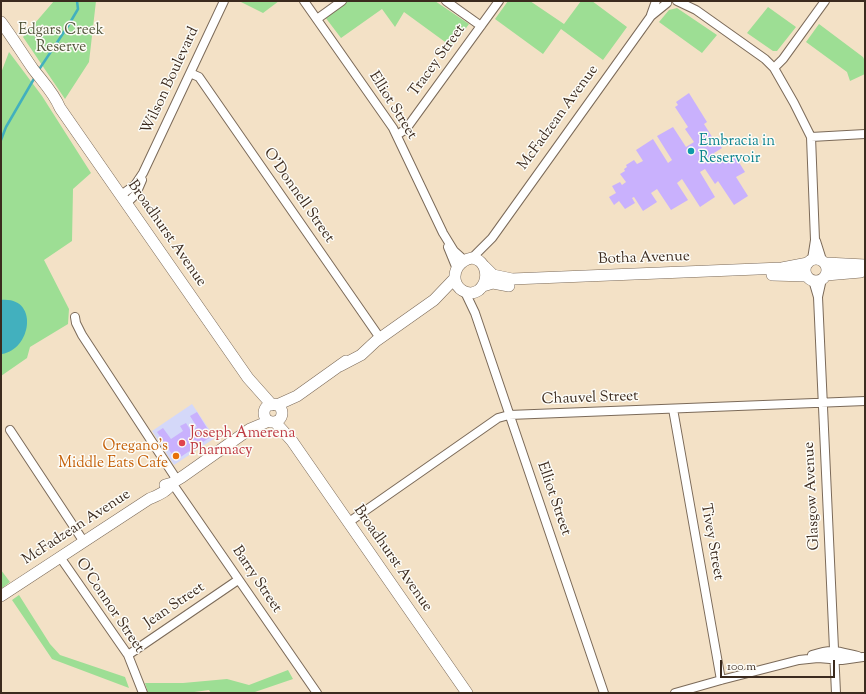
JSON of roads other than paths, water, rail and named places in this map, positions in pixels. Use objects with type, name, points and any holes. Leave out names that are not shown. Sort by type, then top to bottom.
[{"type":"street","name":"Wilson Boulevard","points":[[124,199],[136,194],[141,185],[143,174],[224,1]]},
{"type":"street","name":"Elliot Street","points":[[304,1],[397,135],[454,251],[468,259]]},
{"type":"street","points":[[317,19],[342,1]]},
{"type":"street","points":[[446,1],[481,26]]},
{"type":"street","name":"Tracey Street","points":[[397,135],[406,129],[499,1]]},
{"type":"street","name":"McFadzean Avenue","points":[[651,16],[656,1]]},
{"type":"street","points":[[677,1],[696,10]]},
{"type":"street","points":[[687,1],[696,10],[765,59],[774,68],[794,103],[810,137],[817,261]]},
{"type":"street","points":[[774,68],[783,60],[825,1]]},
{"type":"street","name":"McFadzean Avenue","points":[[484,265],[485,254],[492,238],[651,16],[668,2]]},
{"type":"street","name":"Broadhurst Avenue","points":[[1,22],[38,76],[58,101],[60,108],[467,693]]},
{"type":"street","name":"O'Donnell Street","points":[[190,73],[199,77],[378,339]]},
{"type":"street","points":[[810,137],[865,134]]},
{"type":"street","name":"Elliot Street","points":[[444,233],[456,274]]},
{"type":"street","name":"McFadzean Avenue","points":[[468,259],[492,238]]},
{"type":"street","points":[[468,259],[480,261],[484,265],[485,278],[471,290],[457,284],[456,274],[460,264],[468,259]]},
{"type":"street","points":[[817,261],[828,269],[817,278],[805,269],[817,261]]},
{"type":"street","name":"Botha Avenue","points":[[719,274],[782,268],[817,261],[865,264]]},
{"type":"street","name":"Botha Avenue","points":[[484,265],[493,275],[502,278],[563,280],[719,274],[782,275],[817,278],[865,272]]},
{"type":"street","name":"McFadzean Avenue","points":[[1,596],[149,498],[166,491],[174,481],[340,366],[361,354],[378,339],[434,300],[456,274]]},
{"type":"street","name":"Glasgow Avenue","points":[[817,278],[836,693]]},
{"type":"street","name":"Botha Avenue","points":[[471,290],[493,283],[509,286],[563,280]]},
{"type":"street","name":"Elliot Street","points":[[471,290],[474,300],[475,313],[604,693]]},
{"type":"street","name":"McFadzean Avenue","points":[[434,300],[471,290]]},
{"type":"street","name":"Barry Street","points":[[75,317],[76,323],[82,335],[174,481],[238,580],[317,693]]},
{"type":"street","name":"Chauvel Street","points":[[349,522],[498,418],[509,415],[865,401]]},
{"type":"street","name":"Tivey Street","points":[[673,409],[721,680]]},
{"type":"street","points":[[10,430],[84,542]]},
{"type":"street","name":"O'Connor Street","points":[[60,557],[128,655],[142,693]]},
{"type":"street","name":"Jean Street","points":[[128,655],[238,580]]},
{"type":"street","points":[[675,693],[799,660],[825,651],[835,650],[864,658]]},
{"type":"street","points":[[799,660],[818,658],[864,658]]},
{"type":"water","points":[[1,300],[13,301],[21,306],[26,314],[27,324],[25,334],[20,343],[12,350],[2,354]]},
{"type":"waterway","points":[[38,71],[78,9],[77,1]]},
{"type":"waterway","points":[[1,140],[6,127],[35,77]]},
{"type":"place","name":"Embracia in Reservoir","points":[[691,151]]},
{"type":"place","name":"Joseph Amerena Pharmacy","points":[[182,443]]},
{"type":"place","name":"Oregano's Middle Eats Cafe","points":[[176,456]]},
{"type":"park label","name":"Edgars Creek Reserve","points":[[61,40]]}]
